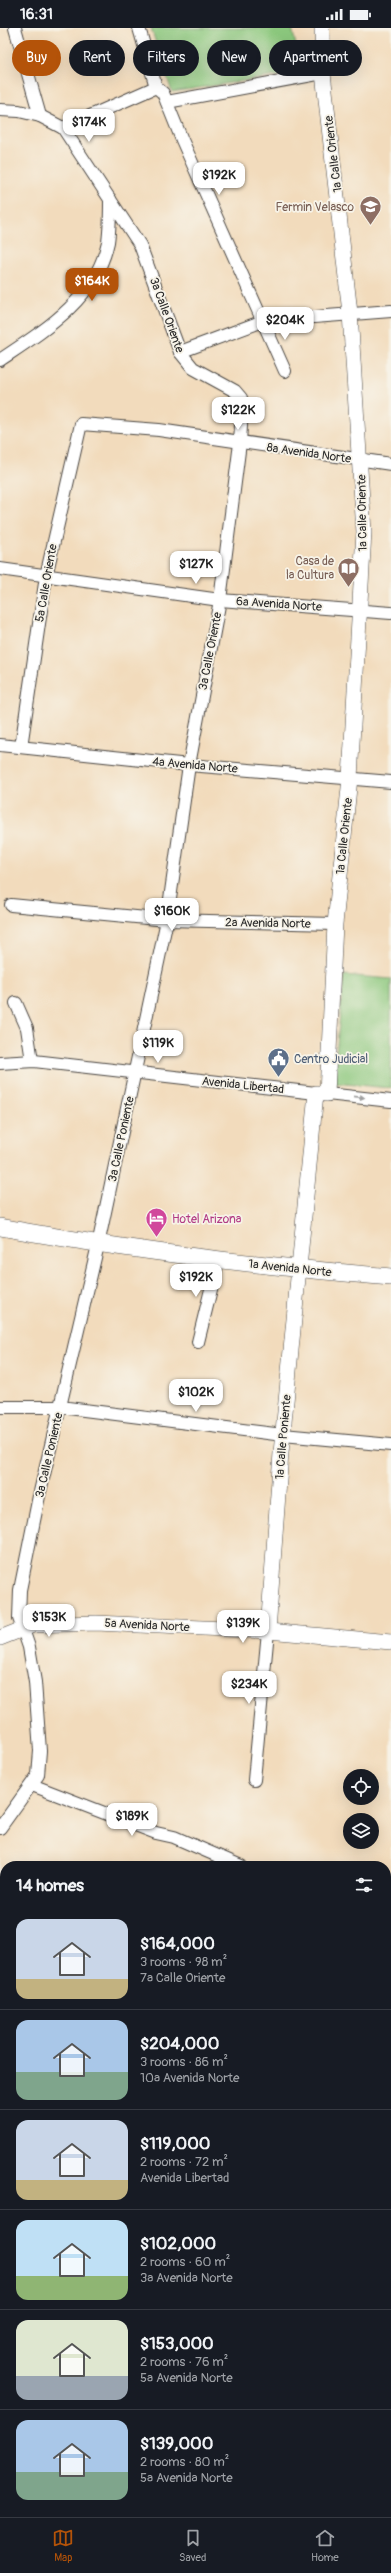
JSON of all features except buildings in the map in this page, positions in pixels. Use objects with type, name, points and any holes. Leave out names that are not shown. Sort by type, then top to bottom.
[{"type":"main road","name":"1a Avenida Norte","points":[[0,1227],[98,1245],[300,1270],[391,1277]]},
{"type":"street","points":[[15,28],[40,116]]},
{"type":"street","points":[[139,28],[156,87],[163,93],[239,272],[285,371]]},
{"type":"street","name":"1a Calle Oriente","points":[[322,28],[323,40]]},
{"type":"street","points":[[167,102],[308,76]]},
{"type":"street","name":"1a Calle Oriente","points":[[322,1094],[335,924],[350,778],[364,532],[361,461],[350,313],[324,76]]},
{"type":"street","points":[[63,128],[156,87]]},
{"type":"street","points":[[0,110],[19,111],[40,116],[63,128],[110,199],[108,241],[104,256],[90,284],[74,305],[62,316],[0,360]]},
{"type":"street","name":"3a Calle Oriente","points":[[110,199],[140,245],[180,352],[193,368],[235,391],[241,398],[242,408],[240,444],[220,600],[189,765],[167,920],[135,1074]]},
{"type":"street","points":[[180,352],[263,321],[391,311]]},
{"type":"street","name":"8a Avenida Norte","points":[[84,422],[158,430],[240,444],[391,464]]},
{"type":"street","name":"5a Calle Oriente","points":[[21,747],[46,576],[79,427],[84,422]]},
{"type":"street","name":"6a Avenida Norte","points":[[0,569],[220,600],[391,613]]},
{"type":"street","name":"4a Avenida Norte","points":[[0,745],[189,765],[391,782]]},
{"type":"street","name":"2a Avenida Norte","points":[[11,905],[167,920],[335,924]]},
{"type":"street","points":[[16,1003],[26,1028],[32,1061]]},
{"type":"street","name":"Avenida Libertad","points":[[0,1063],[32,1061],[135,1074],[391,1101]]},
{"type":"street","name":"3a Calle Poniente","points":[[0,1828],[38,1775],[40,1763],[35,1682],[29,1647],[19,1618],[20,1590],[135,1074]]},
{"type":"street","name":"1a Calle Poniente","points":[[254,1780],[268,1631],[283,1435],[300,1270],[322,1094]]},
{"type":"street","points":[[198,1342],[218,1260]]},
{"type":"street","points":[[0,1407],[60,1407],[283,1435],[391,1445]]},
{"type":"street","name":"5a Avenida Norte","points":[[0,1638],[33,1625],[96,1623],[268,1631],[391,1642]]},
{"type":"street","points":[[32,1785],[156,1833],[174,1837],[230,1861]]},
{"type":"green space","points":[[151,28],[292,28],[295,40],[269,40],[269,76],[276,76],[172,92],[167,76],[199,76],[199,40],[155,40]]},
{"type":"green space","points":[[344,975],[391,979],[391,1088],[333,1083]]},
{"type":"place","name":"Fermin Velasco","points":[[370,226]]},
{"type":"place","name":"Casa de la Cultura","points":[[349,588]]},
{"type":"place","name":"Centro Judicial","points":[[278,1078]]},
{"type":"place","name":"Hotel Arizona","points":[[157,1238]]}]
